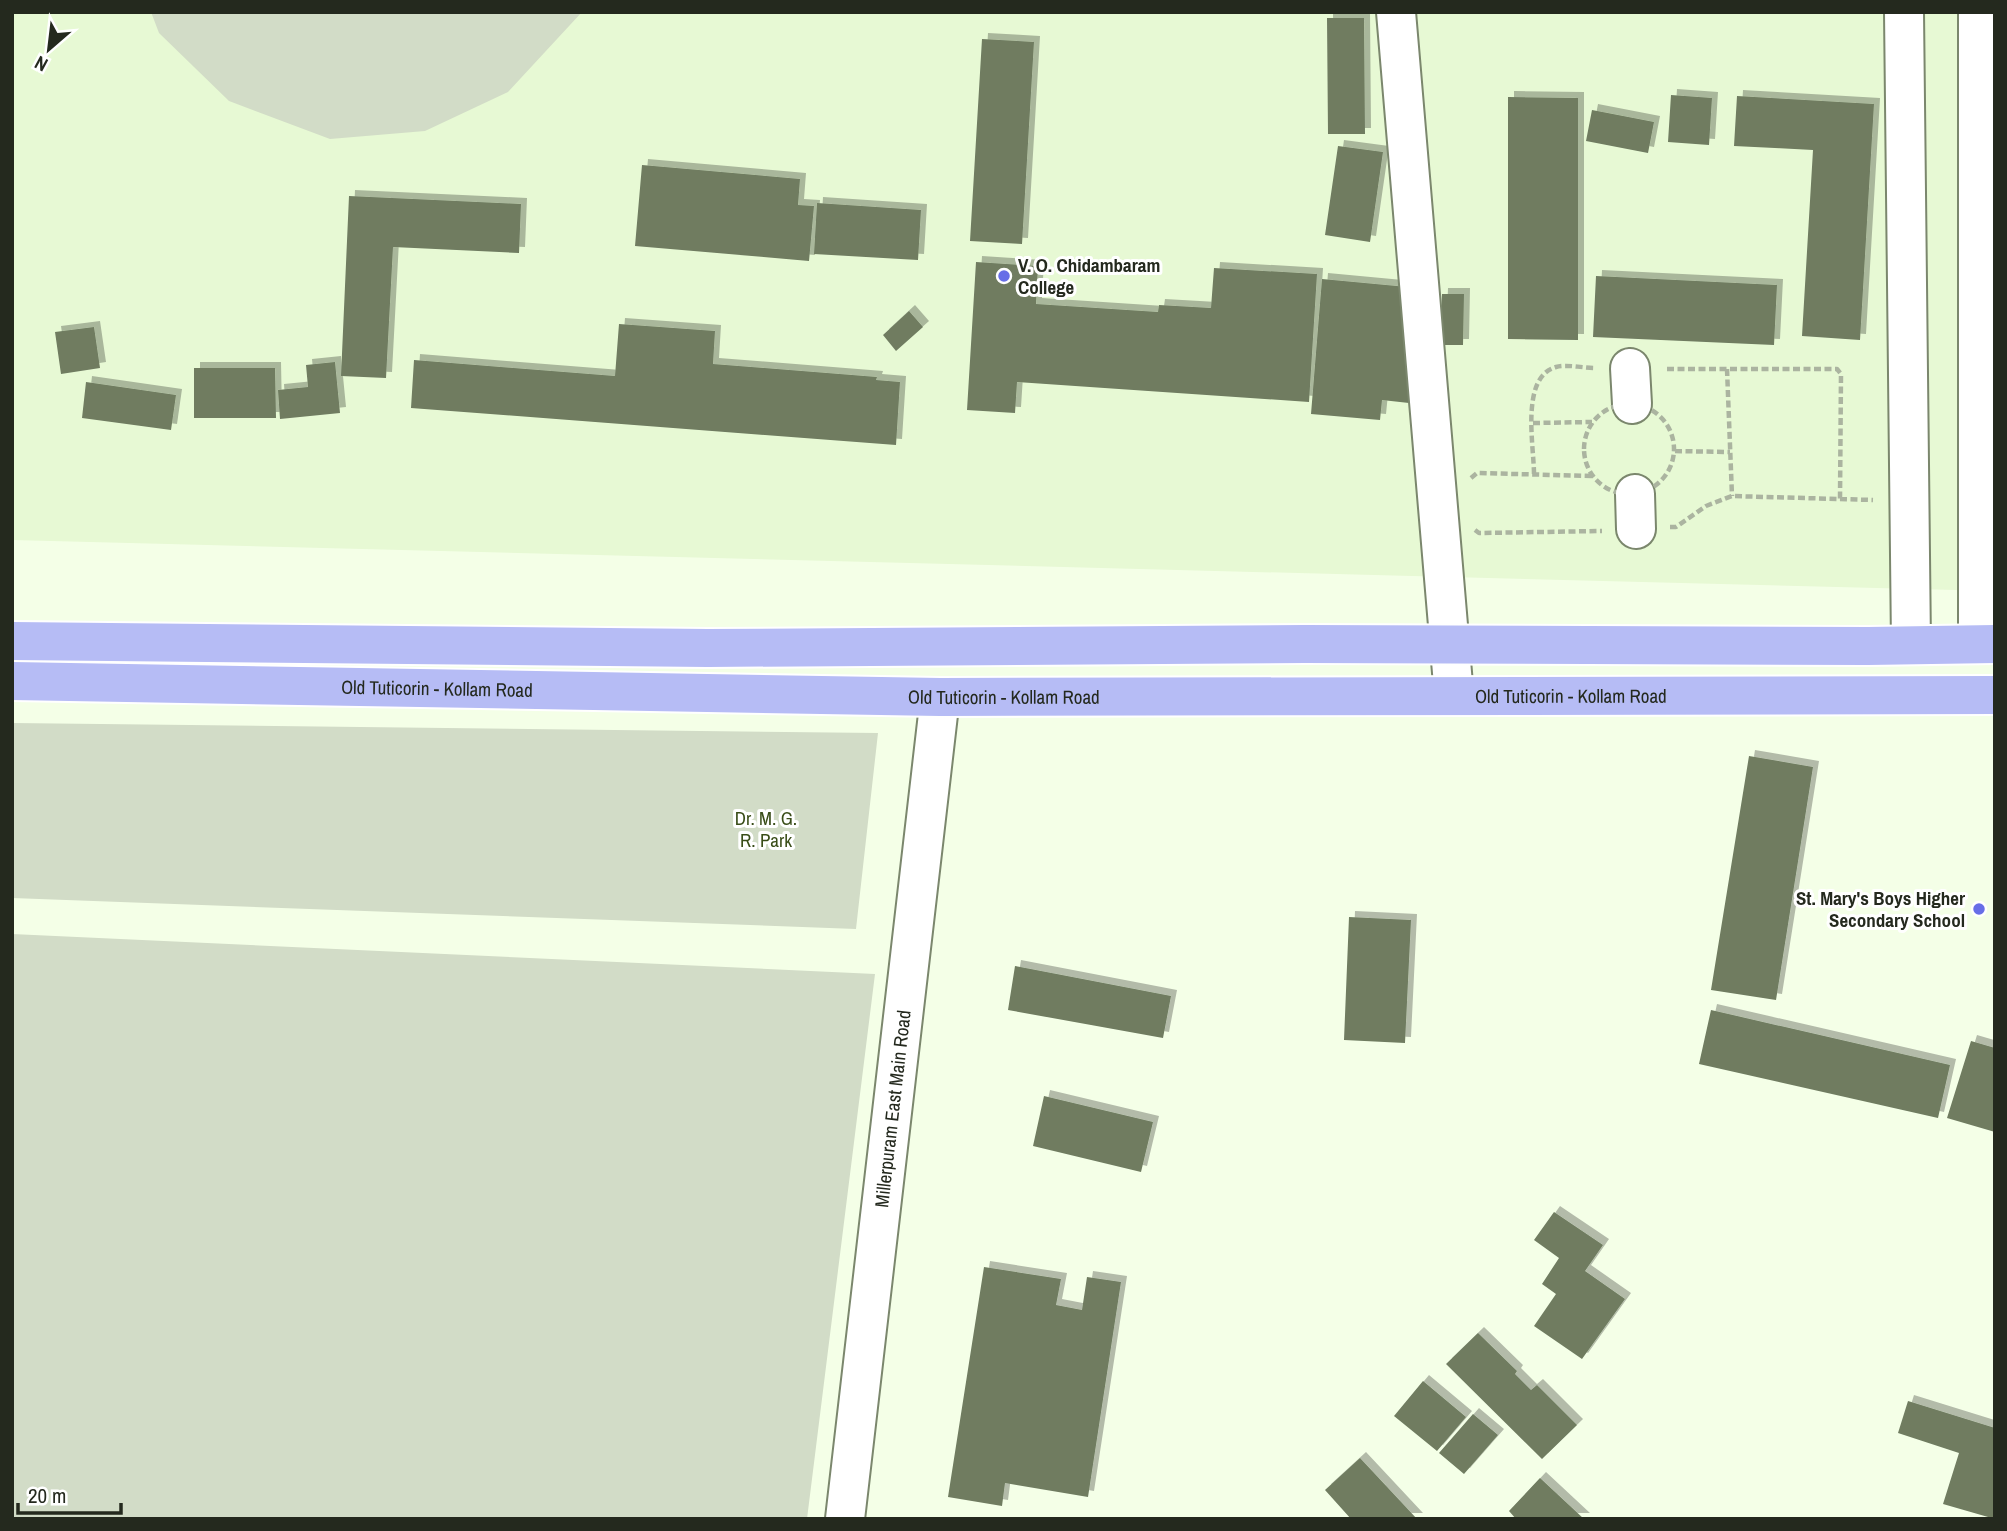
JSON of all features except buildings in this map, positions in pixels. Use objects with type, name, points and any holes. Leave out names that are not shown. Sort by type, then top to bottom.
[{"type":"main road","points":[[12,640],[708,648],[1986,644]]},
{"type":"main road","name":"Old Tuticorin - Kollam Road","points":[[12,681],[940,697],[1995,695]]},
{"type":"street","points":[[1396,12],[1454,696]]},
{"type":"street","points":[[1904,12],[1911,645]]},
{"type":"street","points":[[1979,12],[1986,644]]},
{"type":"street","name":"Millerpuram East Main Road","points":[[845,1519],[940,697]]},
{"type":"path","points":[[1534,474],[1531,398],[1535,384],[1555,367],[1631,386],[1727,369],[1836,369],[1841,374],[1840,499]]},
{"type":"path","points":[[1727,369],[1732,496]]},
{"type":"path","points":[[1631,386],[1640,404],[1666,421],[1673,435],[1675,451],[1663,480],[1650,489],[1635,512],[1619,493],[1605,487],[1593,476],[1586,462],[1583,446],[1587,430],[1593,422],[1609,408],[1623,403],[1631,386]]},
{"type":"path","points":[[1533,423],[1593,422]]},
{"type":"path","points":[[1675,451],[1730,452]]},
{"type":"shaded area","name":"V. O. Chidambaram College","points":[[12,12],[1995,12],[1995,591],[12,540]]},
{"type":"green space","points":[[151,12],[582,12],[508,92],[425,131],[330,139],[229,101],[159,33]]},
{"type":"green space","name":"Dr. M. G. R. Park","points":[[12,723],[878,733],[856,929],[12,898]]},
{"type":"green space","points":[[12,934],[875,974],[807,1519],[12,1519]]},
{"type":"place","name":"V. O. Chidambaram College","points":[[1004,276]]},
{"type":"place","name":"St. Mary's Boys Higher Secondary School","points":[[1979,909]]}]
